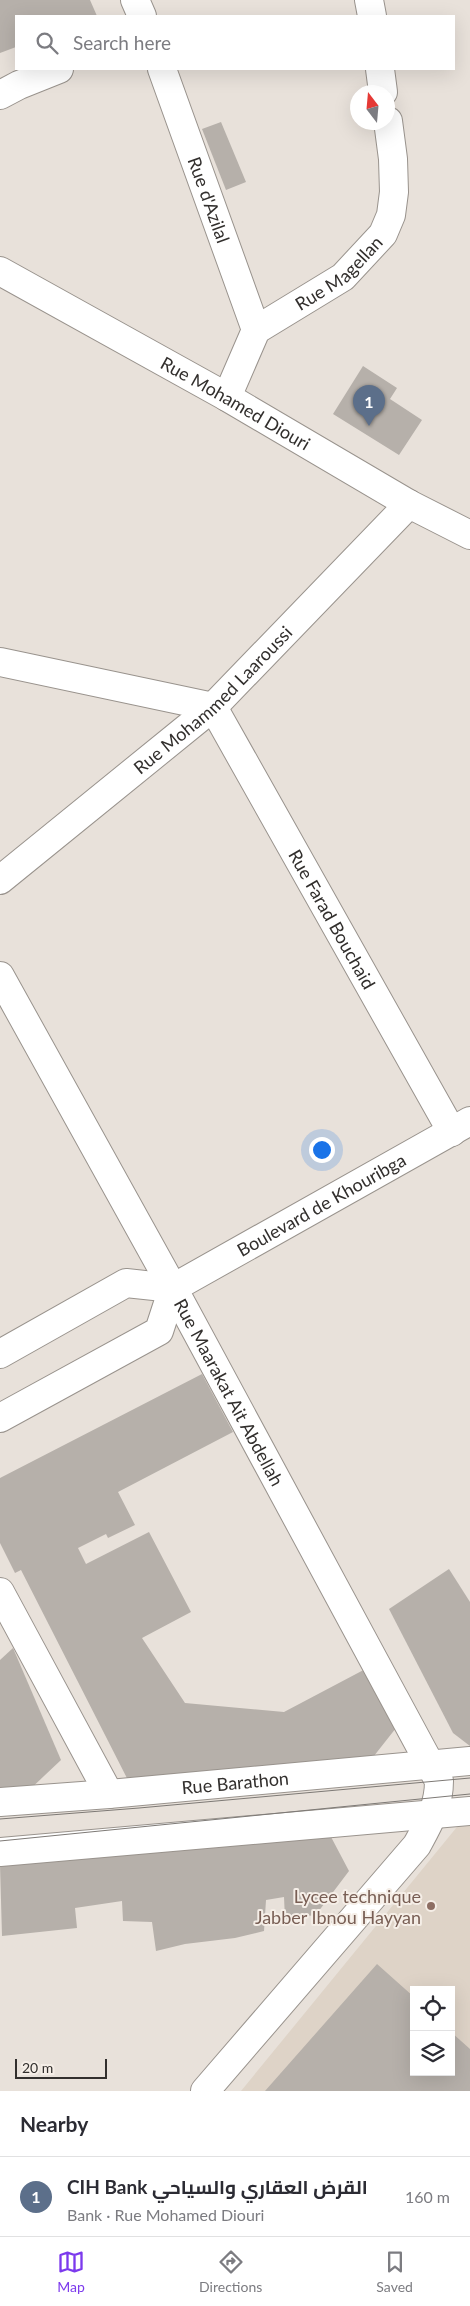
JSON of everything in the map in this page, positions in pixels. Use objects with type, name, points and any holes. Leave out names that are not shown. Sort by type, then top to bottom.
[{"type":"street","points":[[135,0],[142,15]]},
{"type":"street","points":[[369,0],[372,15]]},
{"type":"street","points":[[0,95],[56,70]]},
{"type":"street","name":"Rue d'Azilal","points":[[162,70],[256,330]]},
{"type":"street","points":[[380,70],[382,85]]},
{"type":"street","name":"Rue Magellan","points":[[256,330],[343,277],[383,234],[391,215],[394,192],[393,159],[389,130]]},
{"type":"street","name":"Rue Mohamed Diouri","points":[[0,271],[227,397],[409,504],[470,535]]},
{"type":"street","points":[[227,397],[256,330]]},
{"type":"street","name":"Rue Mohammed Laaroussi","points":[[0,880],[213,708],[409,504]]},
{"type":"street","points":[[0,662],[213,708]]},
{"type":"street","name":"Rue Farad Bouchaid","points":[[213,708],[461,1127]]},
{"type":"street","name":"Rue Maarakat Ait Abdellah","points":[[0,976],[173,1288],[439,1781],[439,1796],[434,1815],[417,1845],[205,2091]]},
{"type":"street","name":"Boulevard de Khouribga","points":[[173,1288],[461,1127]]},
{"type":"street","points":[[0,1354],[126,1283],[173,1288],[159,1332],[0,1418]]},
{"type":"street","points":[[0,1592],[109,1794]]},
{"type":"street","name":"Rue Barathon","points":[[0,1802],[109,1794],[470,1761]]},
{"type":"street","points":[[0,1852],[470,1811]]},
{"type":"shaded area","name":"Lycee technique Jabber Ibnou Hayyan","points":[[461,1822],[470,1822],[470,2091],[241,2091]]},
{"type":"building","points":[[0,0],[90,0],[97,15],[15,15],[15,47],[0,53]]},
{"type":"building","points":[[221,122],[246,182],[226,190],[202,129]]},
{"type":"building","points":[[363,366],[397,388],[390,399],[422,420],[399,455],[333,414]]},
{"type":"building","points":[[202,1374],[233,1432],[118,1492],[135,1525],[108,1538],[106,1534],[78,1548],[86,1564],[149,1532],[191,1612],[142,1638],[185,1703],[284,1712],[373,1665],[396,1728],[370,1761],[132,1788],[21,1570],[15,1573],[0,1543],[0,1478]]},
{"type":"building","points":[[449,1569],[470,1602],[470,1746],[453,1733],[389,1609]]},
{"type":"building","points":[[13,1648],[61,1760],[26,1793],[0,1795],[0,1660]]},
{"type":"building","points":[[330,1835],[349,1871],[315,1916],[302,1915],[285,1919],[284,1897],[266,1900],[264,1931],[235,1938],[185,1944],[156,1951],[152,1922],[123,1921],[122,1901],[75,1908],[77,1928],[2,1936],[0,1865]]},
{"type":"building","points":[[377,1964],[410,1993],[410,2076],[455,2076],[455,2036],[470,2049],[470,2091],[265,2091]]},
{"type":"tram line","points":[[0,1819],[470,1778]]},
{"type":"tram line","points":[[0,1841],[470,1794]]},
{"type":"place","name":"CIH Bank القرض العقاري والسياحي","points":[[369,426]]},
{"type":"place","name":"Lycee technique Jabber Ibnou Hayyan","points":[[431,1906]]}]
